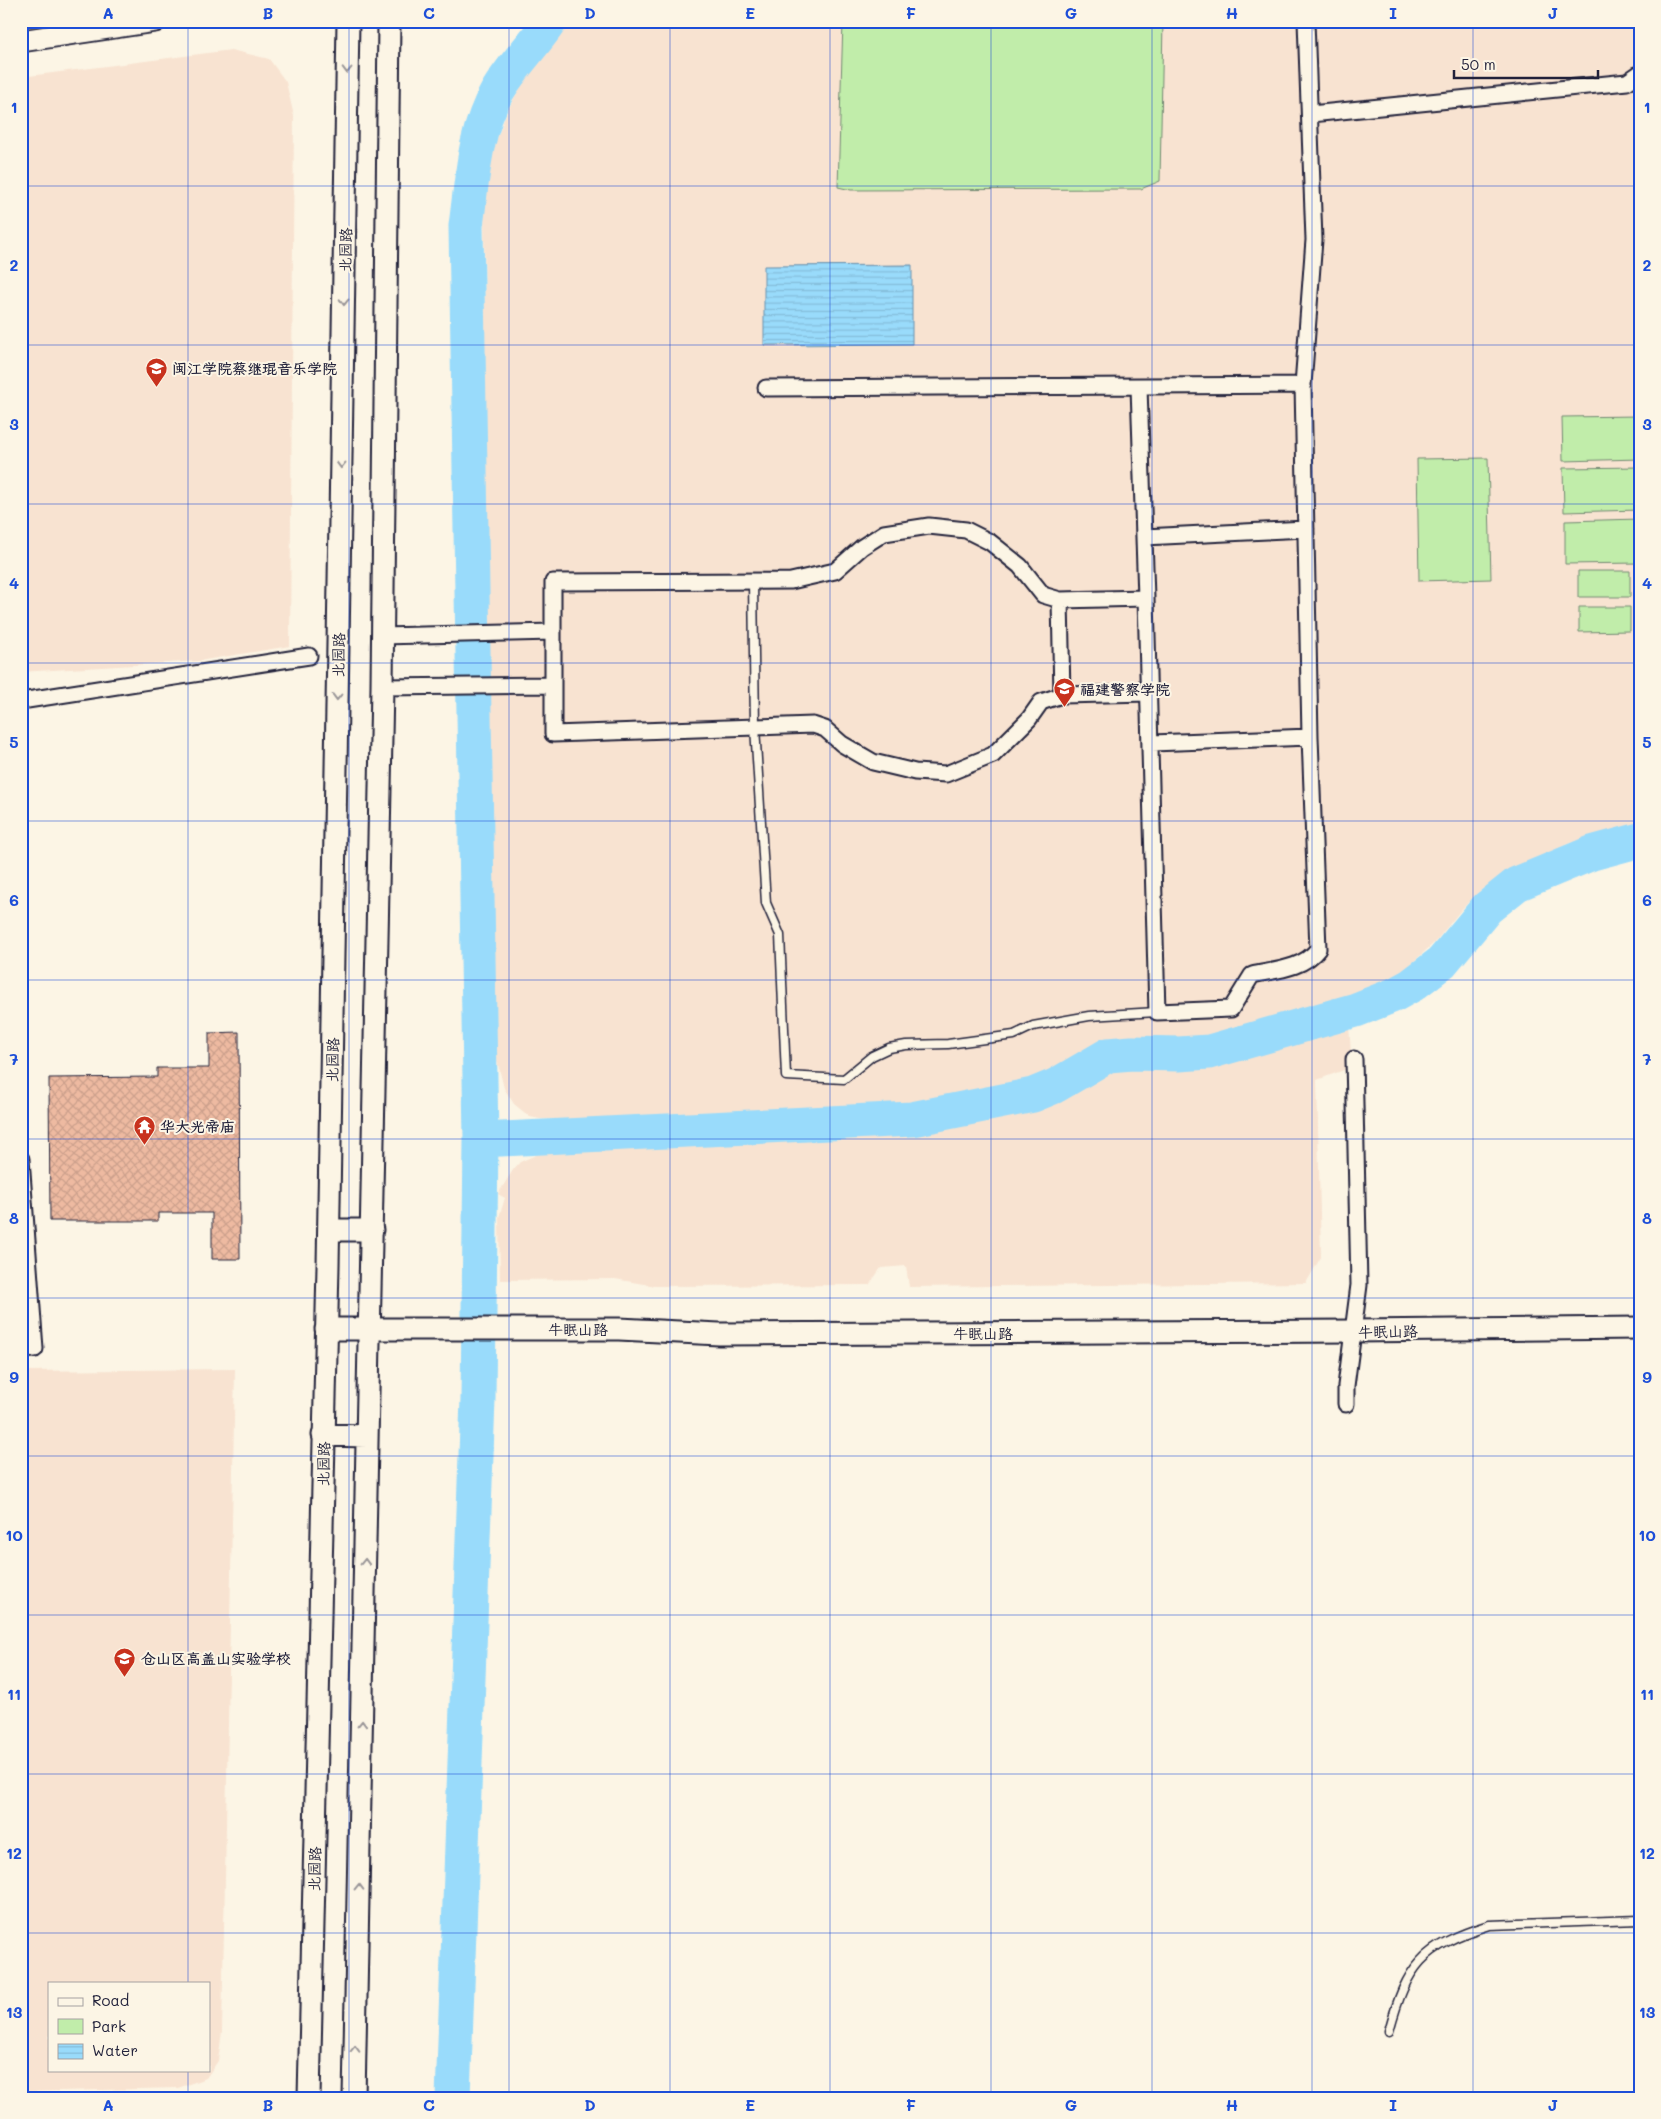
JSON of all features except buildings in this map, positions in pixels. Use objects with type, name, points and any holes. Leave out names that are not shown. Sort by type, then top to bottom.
[{"type":"main road","points":[[21,41],[155,21]]},
{"type":"main road","name":"北园路","points":[[309,2098],[329,1230],[348,21]]},
{"type":"main road","points":[[354,2098],[382,687],[389,21]]},
{"type":"main road","points":[[329,1230],[372,1230]]},
{"type":"main road","name":"牛眠山路","points":[[326,1329],[619,1329],[720,1334],[1640,1328]]},
{"type":"main road","points":[[323,1435],[367,1436]]},
{"type":"street","points":[[1140,387],[1152,743],[1157,1012],[1231,1009],[1252,975],[1302,964],[1311,958],[1318,949],[1310,736],[1303,385],[1314,240],[1311,114],[1306,21]]},
{"type":"street","points":[[1311,114],[1627,82],[1640,73]]},
{"type":"street","points":[[766,388],[1303,385]]},
{"type":"street","points":[[1146,598],[1060,600],[1043,595],[1020,566],[1006,553],[977,535],[966,530],[929,526],[884,534],[862,547],[835,571],[791,581],[553,582],[553,734],[814,725],[825,729],[847,747],[881,765],[915,772],[946,774],[994,755],[1029,719],[1041,702],[1062,695],[1149,693]]},
{"type":"street","points":[[1144,538],[1306,529]]},
{"type":"street","points":[[1060,600],[1062,695]]},
{"type":"street","points":[[382,636],[553,632]]},
{"type":"street","points":[[21,701],[309,656]]},
{"type":"street","points":[[382,687],[553,685]]},
{"type":"street","points":[[1152,743],[1310,736]]},
{"type":"street","points":[[1346,1404],[1346,1386],[1360,1286],[1354,1059]]},
{"type":"street","points":[[21,1160],[35,1349],[21,1350]]},
{"type":"lane","points":[[752,581],[755,727],[766,903],[780,935],[786,1076],[844,1079],[872,1056],[889,1048],[906,1045],[948,1044],[1014,1035],[1033,1026],[1089,1016],[1157,1012]]},
{"type":"lane","points":[[1389,2031],[1407,1977],[1417,1963],[1428,1953],[1472,1930],[1489,1925],[1640,1920]]},
{"type":"shaded area","name":"福建警察学院","points":[[570,21],[1640,21],[1640,823],[1570,843],[1509,871],[1480,891],[1461,910],[1435,942],[1397,977],[1372,991],[1308,1013],[1314,1037],[1349,1025],[1352,1067],[1317,1080],[1321,1257],[1306,1283],[909,1287],[906,1266],[881,1268],[869,1285],[655,1286],[615,1279],[500,1280],[499,1217],[505,1198],[498,1194],[520,1162],[536,1155],[547,1152],[902,1134],[985,1121],[1047,1103],[1098,1072],[1125,1065],[1158,1070],[1200,1067],[1307,1038],[1301,1016],[1194,1043],[1118,1042],[1101,1045],[1057,1074],[1036,1082],[921,1106],[616,1119],[540,1119],[530,1117],[514,1104],[504,1088],[496,1056],[486,592],[484,190],[491,154],[508,109],[526,77]]},
{"type":"shaded area","name":"闽江学院蔡继琨音乐学院","points":[[231,50],[269,59],[286,82],[294,116],[290,646],[199,661],[21,672],[21,77]]},
{"type":"shaded area","name":"仓山区高盖山实验学校","points":[[235,1369],[222,2031],[218,2061],[206,2078],[178,2088],[21,2092],[21,1371]]},
{"type":"green space","points":[[843,21],[1163,21],[1160,181],[1141,189],[851,190],[838,187]]},
{"type":"green space","points":[[1640,416],[1640,459],[1563,461],[1562,417]]},
{"type":"green space","points":[[1488,458],[1491,579],[1419,581],[1417,459]]},
{"type":"green space","points":[[1640,467],[1640,510],[1564,512],[1563,468]]},
{"type":"green space","points":[[1640,519],[1640,563],[1565,564],[1565,521]]},
{"type":"green space","points":[[1578,571],[1630,571],[1630,597],[1578,597]]},
{"type":"green space","points":[[1579,607],[1630,607],[1630,631],[1579,632]]},
{"type":"water","points":[[912,265],[912,344],[764,345],[764,266]]},
{"type":"waterway","points":[[453,2098],[478,1399],[481,1140],[466,226],[475,157],[489,107],[509,73],[550,21]]},
{"type":"waterway","points":[[481,1140],[912,1119],[1033,1095],[1055,1086],[1108,1055],[1209,1052],[1356,1010],[1394,995],[1412,985],[1442,962],[1487,908],[1517,884],[1592,853],[1640,840]]},
{"type":"place","name":"闽江学院蔡继琨音乐学院","points":[[156,387]]},
{"type":"place","name":"福建警察学院","points":[[1064,708]]},
{"type":"place","name":"华大光帝庙","points":[[144,1145]]},
{"type":"place","name":"仓山区高盖山实验学校","points":[[125,1677]]}]
